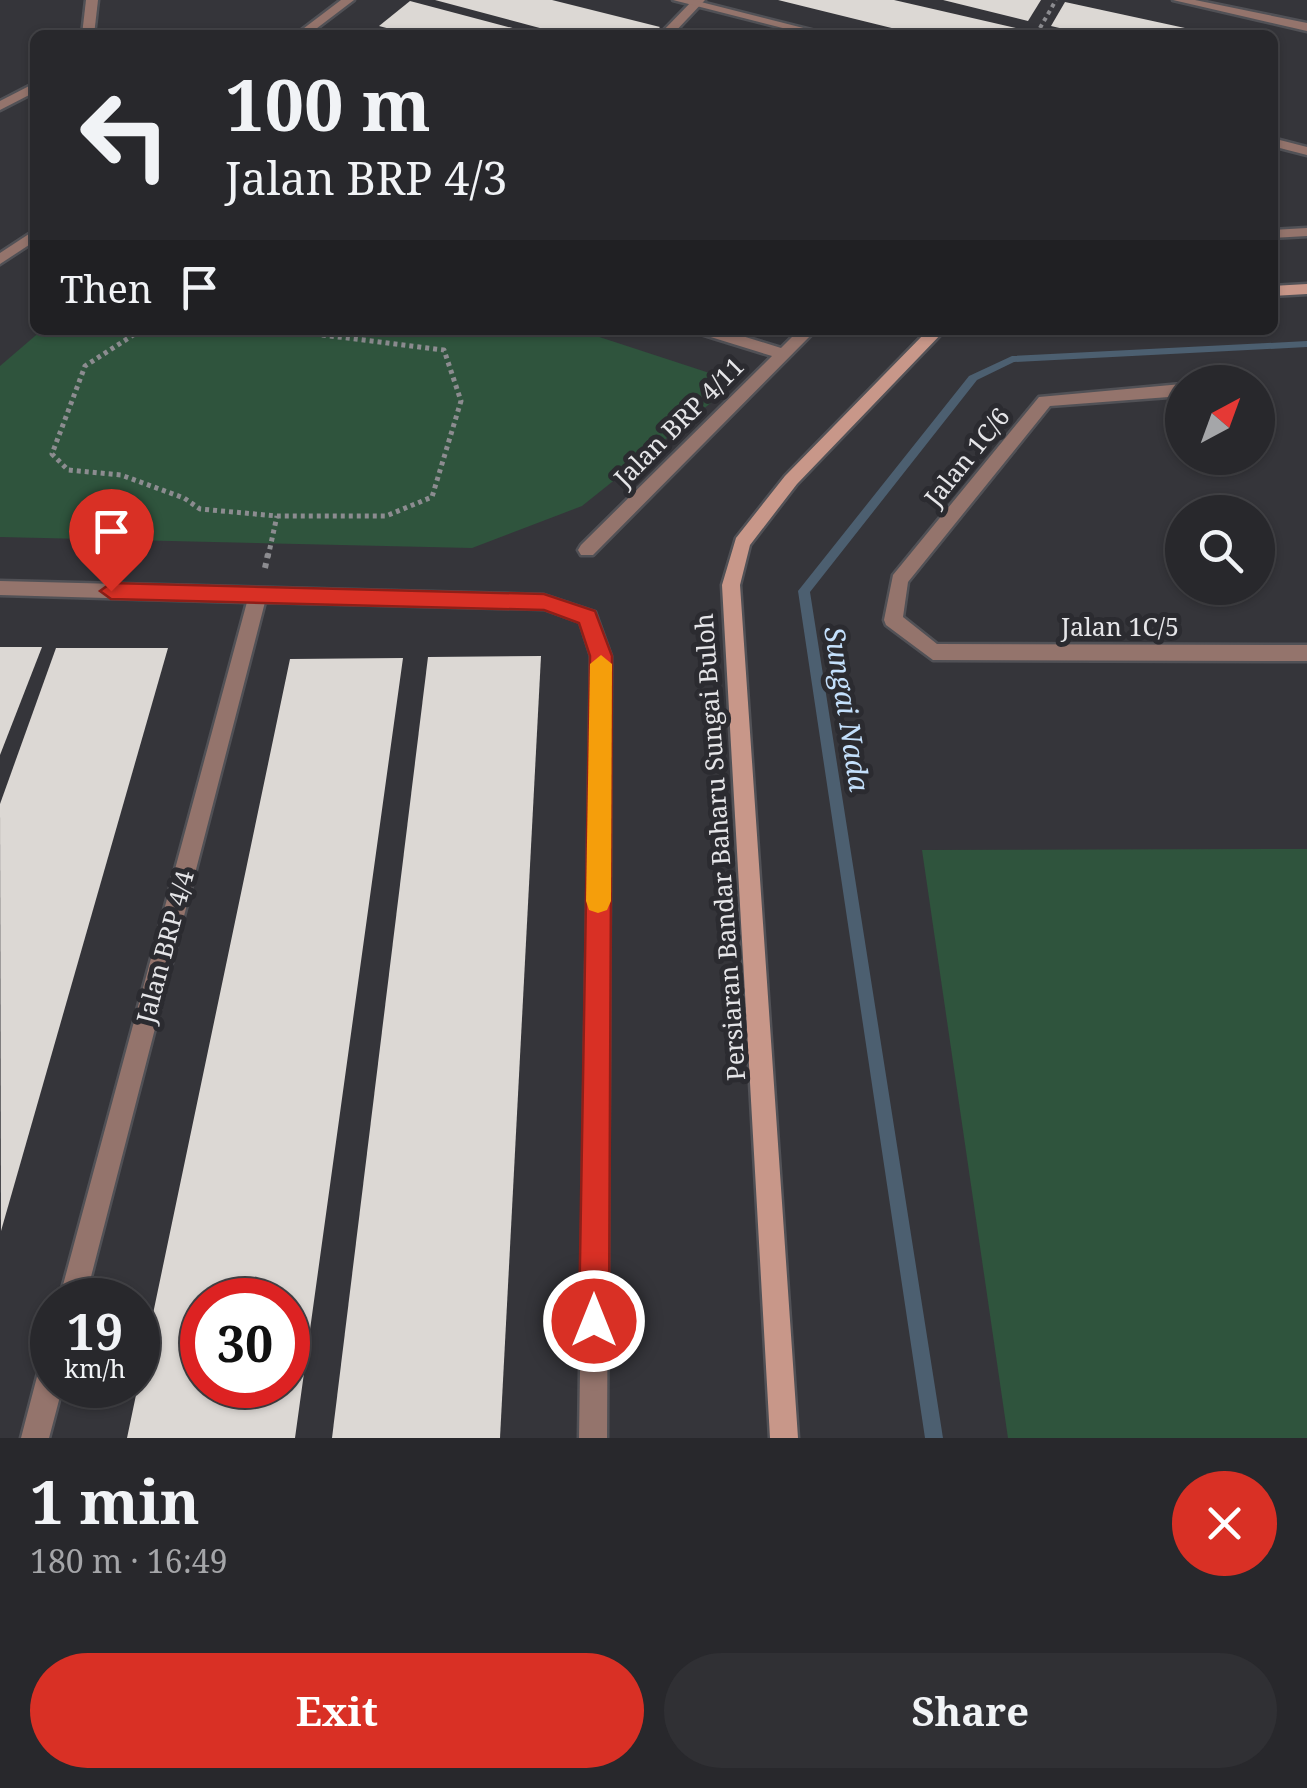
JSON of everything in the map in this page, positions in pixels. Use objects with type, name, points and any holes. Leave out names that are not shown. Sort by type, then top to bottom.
[{"type":"street","points":[[89,30],[92,0]]},
{"type":"street","points":[[308,30],[348,0]]},
{"type":"street","points":[[679,0],[806,30]]},
{"type":"street","points":[[1179,0],[1307,27]]},
{"type":"street","points":[[670,30],[697,2]]},
{"type":"street","points":[[0,106],[30,90]]},
{"type":"street","points":[[1278,144],[1307,151]]},
{"type":"street","points":[[1278,234],[1307,232]]},
{"type":"street","points":[[0,260],[30,238]]},
{"type":"street","points":[[1278,291],[1307,290]]},
{"type":"street","points":[[722,335],[782,354]]},
{"type":"street","name":"Jalan BRP 4/11","points":[[587,550],[803,335]]},
{"type":"street","name":"Persiaran Bandar Baharu Sungai Buloh","points":[[784,1438],[731,584],[742,543],[790,480],[931,335]]},
{"type":"street","name":"Jalan 1C/6","points":[[933,652],[893,620],[899,580],[1046,402],[1165,392]]},
{"type":"street","points":[[0,588],[544,602],[588,618],[601,656],[593,1438]]},
{"type":"street","name":"Jalan BRP 4/4","points":[[78,1278],[258,594]]},
{"type":"street","name":"Jalan 1C/5","points":[[933,652],[1307,652]]},
{"type":"street","points":[[35,1438],[43,1408]]},
{"type":"path","points":[[1039,30],[1056,0]]},
{"type":"path","points":[[133,335],[85,366],[52,454],[68,470],[122,475],[184,498],[200,509],[278,516],[386,516],[432,498],[460,402],[444,350],[322,335]]},
{"type":"path","points":[[258,594],[278,516]]},
{"type":"green space","points":[[36,335],[593,335],[737,382],[582,506],[472,548],[0,537],[0,366]]},
{"type":"green space","points":[[1307,849],[1307,1438],[1008,1438],[922,850]]},
{"type":"building","points":[[435,0],[552,0],[660,27],[547,30]]},
{"type":"building","points":[[778,0],[894,0],[1024,30],[900,30]]},
{"type":"building","points":[[943,0],[1041,0],[1028,21]]},
{"type":"building","points":[[410,1],[520,30],[394,30],[379,26]]},
{"type":"building","points":[[1065,2],[1194,30],[1068,30],[1051,26]]},
{"type":"building","points":[[0,647],[42,647],[0,755]]},
{"type":"building","points":[[56,648],[168,648],[1,1231],[0,804]]},
{"type":"building","points":[[541,656],[500,1438],[332,1438],[428,657]]},
{"type":"building","points":[[403,658],[310,1330],[310,1278],[180,1278],[180,1408],[299,1408],[295,1438],[127,1438],[133,1408],[160,1408],[160,1280],[290,659]]},
{"type":"waterway","name":"Sungai Nada","points":[[934,1438],[804,591],[973,378],[1012,359],[1307,344]]},
{"type":"slow traffic","points":[[598,901],[601,664]]},
{"type":"route","points":[[111,591],[544,602],[588,618],[601,656],[594,1321]]}]
